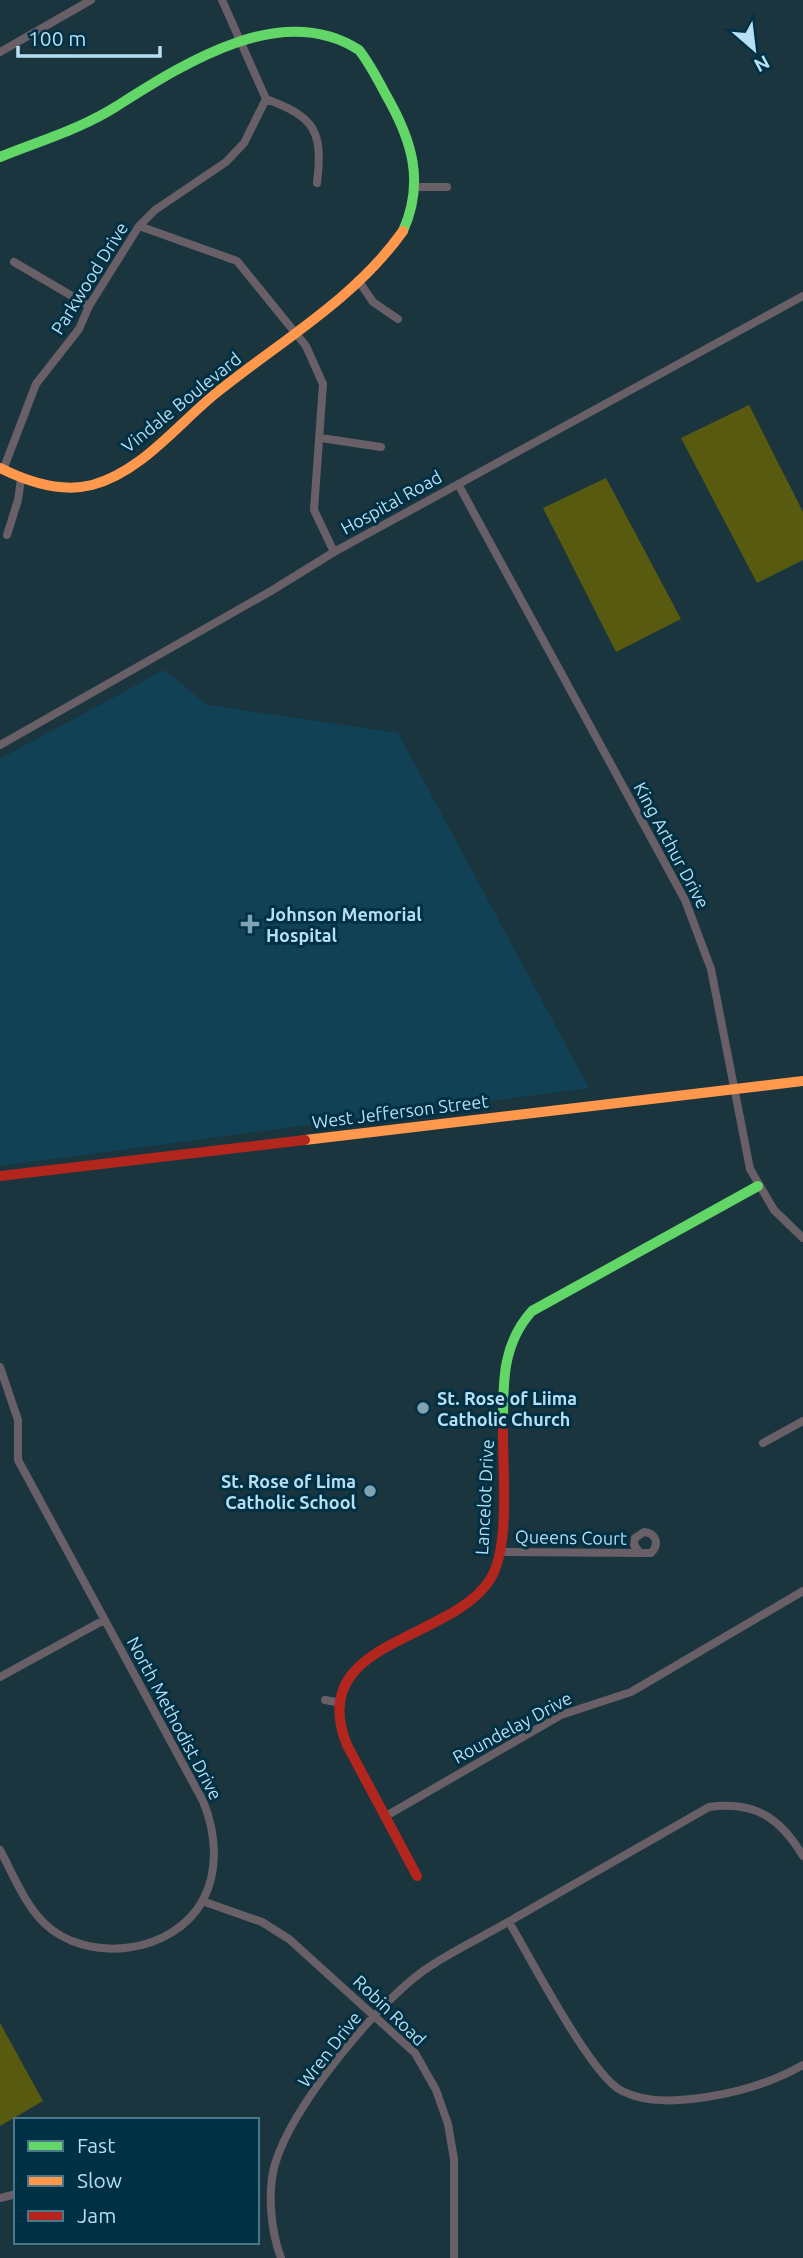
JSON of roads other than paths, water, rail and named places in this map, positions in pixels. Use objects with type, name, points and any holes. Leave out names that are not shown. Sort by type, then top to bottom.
[{"type":"street","points":[[0,52],[91,0]]},
{"type":"street","points":[[222,0],[240,21],[266,99],[284,105],[309,122],[321,150],[317,183]]},
{"type":"street","points":[[224,29],[240,21]]},
{"type":"street","name":"Vindale Boulevard","points":[[2,469],[37,486],[91,485],[122,471],[218,391],[298,334],[358,280],[407,229],[417,187],[417,162],[410,138],[367,61],[350,37],[327,24]]},
{"type":"street","points":[[0,157],[95,120],[204,41]]},
{"type":"street","name":"Parkwood Drive","points":[[2,469],[36,384],[79,329],[89,306],[139,226],[155,210],[226,162],[244,143],[266,99]]},
{"type":"street","points":[[417,187],[447,187]]},
{"type":"street","points":[[139,226],[237,261],[298,334],[320,371],[323,384],[314,510],[334,552]]},
{"type":"street","points":[[14,262],[89,306]]},
{"type":"street","points":[[358,280],[373,302],[398,318]]},
{"type":"street","name":"Hospital Road","points":[[0,745],[271,591],[334,552],[803,296]]},
{"type":"street","points":[[321,438],[381,447]]},
{"type":"street","points":[[7,535],[21,479]]},
{"type":"street","name":"King Arthur Drive","points":[[458,484],[685,900],[711,969],[737,1088],[745,1149],[758,1186],[774,1210],[803,1238]]},
{"type":"street","name":"West Jefferson Street","points":[[0,1176],[803,1081]]},
{"type":"street","name":"Lancelot Drive","points":[[417,1876],[347,1747],[340,1727],[341,1703],[349,1680],[377,1650],[468,1603],[491,1580],[502,1552],[503,1375],[508,1348],[528,1314],[555,1296],[758,1186]]},
{"type":"street","name":"North Methodist Drive","points":[[0,1367],[18,1420],[18,1460],[210,1816],[213,1867],[202,1902]]},
{"type":"street","points":[[762,1443],[803,1421]]},
{"type":"street","name":"Queens Court","points":[[502,1552],[640,1553]]},
{"type":"street","name":"Roundelay Drive","points":[[386,1816],[561,1715],[631,1692],[803,1591]]},
{"type":"street","points":[[0,1677],[104,1620]]},
{"type":"street","points":[[325,1700],[341,1703]]},
{"type":"street","name":"Wren Drive","points":[[281,2258],[275,2242],[272,2209],[275,2165],[291,2128],[315,2089],[376,2015],[423,1972],[709,1807],[747,1808],[767,1815],[786,1829],[803,1856]]},
{"type":"street","points":[[0,1850],[32,1908],[45,1924],[81,1944],[125,1950],[145,1945],[164,1935],[202,1902]]},
{"type":"street","name":"Robin Road","points":[[202,1902],[262,1922],[289,1939],[415,2053],[436,2090],[448,2124],[454,2160],[454,2258]]},
{"type":"street","points":[[509,1922],[595,2067],[622,2091],[672,2102],[737,2092],[786,2075],[803,2065]]},
{"type":"place","name":"Johnson Memorial Hospital","points":[[250,924]]},
{"type":"place","name":"St. Rose of Liima Catholic Church","points":[[423,1408]]},
{"type":"place","name":"St. Rose of Lima Catholic School","points":[[370,1491]]}]
